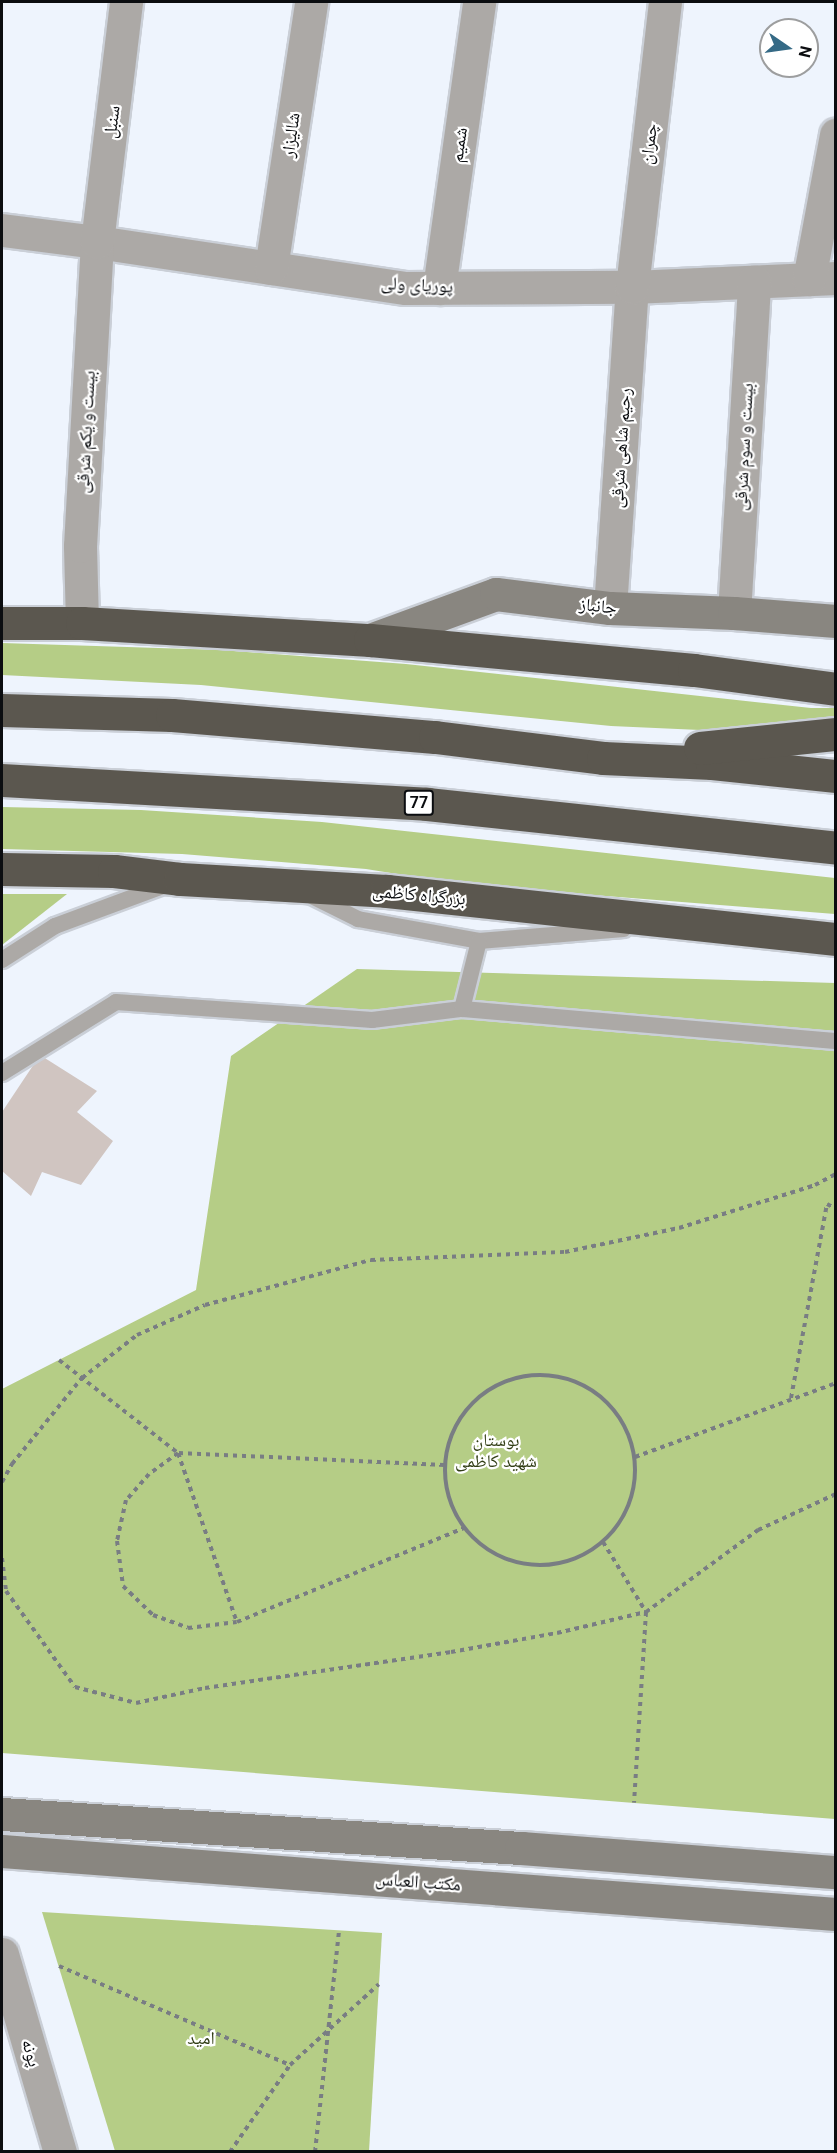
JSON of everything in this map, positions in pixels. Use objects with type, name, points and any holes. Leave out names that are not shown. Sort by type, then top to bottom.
[{"type":"highway","points":[[2,623],[82,623],[370,640],[694,670],[836,689]]},
{"type":"highway","points":[[2,710],[172,715],[435,737],[603,758],[711,763],[836,776]]},
{"type":"highway","points":[[603,758],[836,734]]},
{"type":"highway","name":"77","points":[[2,780],[428,804],[836,848]]},
{"type":"highway","name":"بزرگراه کاظمی","points":[[2,869],[114,871],[180,879],[387,891],[836,939]]},
{"type":"main road","name":"جانباز","points":[[370,640],[496,594],[610,608],[734,613],[836,621]]},
{"type":"main road","points":[[2,1814],[521,1848],[836,1872]]},
{"type":"main road","name":"مکتب العباس","points":[[2,1851],[836,1914]]},
{"type":"street","name":"سنبل","points":[[97,242],[126,2]]},
{"type":"street","name":"شالیزار","points":[[272,268],[311,2]]},
{"type":"street","name":"شمیم","points":[[439,288],[479,2]]},
{"type":"street","name":"چمران","points":[[632,287],[665,2]]},
{"type":"street","points":[[822,279],[836,135]]},
{"type":"street","name":"پوریای ولی","points":[[2,230],[406,288],[632,287],[822,279]]},
{"type":"street","name":"بیست و یکم شرقی","points":[[82,623],[80,546],[97,242]]},
{"type":"street","name":"بیست و سوم شرقی","points":[[734,613],[754,282]]},
{"type":"street","name":"رحیم شاهی شرقی","points":[[610,608],[632,287]]},
{"type":"street","name":"پونه","points":[[2,1954],[60,2151]]},
{"type":"lane","points":[[2,960],[55,926],[180,879]]},
{"type":"lane","points":[[290,885],[358,919],[479,941],[691,923]]},
{"type":"lane","points":[[462,1009],[479,941]]},
{"type":"lane","points":[[2,1072],[116,1002],[372,1020],[462,1009],[836,1041]]},
{"type":"path","points":[[2,1482],[12,1464],[82,1378],[137,1335],[205,1305],[371,1260],[565,1252],[679,1228],[815,1185],[836,1174]]},
{"type":"path","points":[[791,1399],[827,1204],[836,1209]]},
{"type":"path","points":[[59,1360],[178,1454],[237,1622]]},
{"type":"path","points":[[552,1375],[582,1383],[607,1401],[625,1426],[635,1456],[634,1488],[623,1517],[603,1542],[577,1558],[546,1566],[515,1562],[486,1550],[464,1528],[449,1498],[444,1465],[451,1435],[467,1408],[491,1388],[520,1376],[552,1375]]},
{"type":"path","points":[[635,1456],[836,1383]]},
{"type":"path","points":[[444,1465],[178,1454],[149,1474],[126,1500],[117,1541],[123,1586],[153,1615],[188,1628],[237,1622],[464,1528]]},
{"type":"path","points":[[2,1558],[6,1591],[75,1687],[136,1703],[205,1688],[452,1652],[557,1633],[646,1612],[758,1530],[836,1494]]},
{"type":"path","points":[[603,1542],[646,1612],[634,1803]]},
{"type":"path","points":[[315,2151],[339,1931]]},
{"type":"path","points":[[59,1966],[290,2065]]},
{"type":"path","points":[[230,2151],[290,2065],[379,1984]]},
{"type":"green space","points":[[2,643],[221,650],[406,664],[811,708],[835,708],[835,719],[797,725],[700,730],[611,726],[201,685],[2,675]]},
{"type":"green space","points":[[2,807],[141,810],[322,822],[835,878],[835,914],[466,885],[366,869],[182,854],[2,849]]},
{"type":"green space","points":[[2,894],[67,894],[2,945]]},
{"type":"green space","name":"بوستان شهید کاظمی","points":[[357,969],[835,983],[835,1819],[2,1753],[2,1389],[196,1290],[231,1056]]},
{"type":"green space","name":"امید","points":[[42,1912],[382,1933],[369,2151],[115,2151]]},
{"type":"building","points":[[40,1055],[97,1091],[77,1112],[113,1141],[81,1185],[42,1172],[31,1196],[2,1171],[2,1112]]}]
